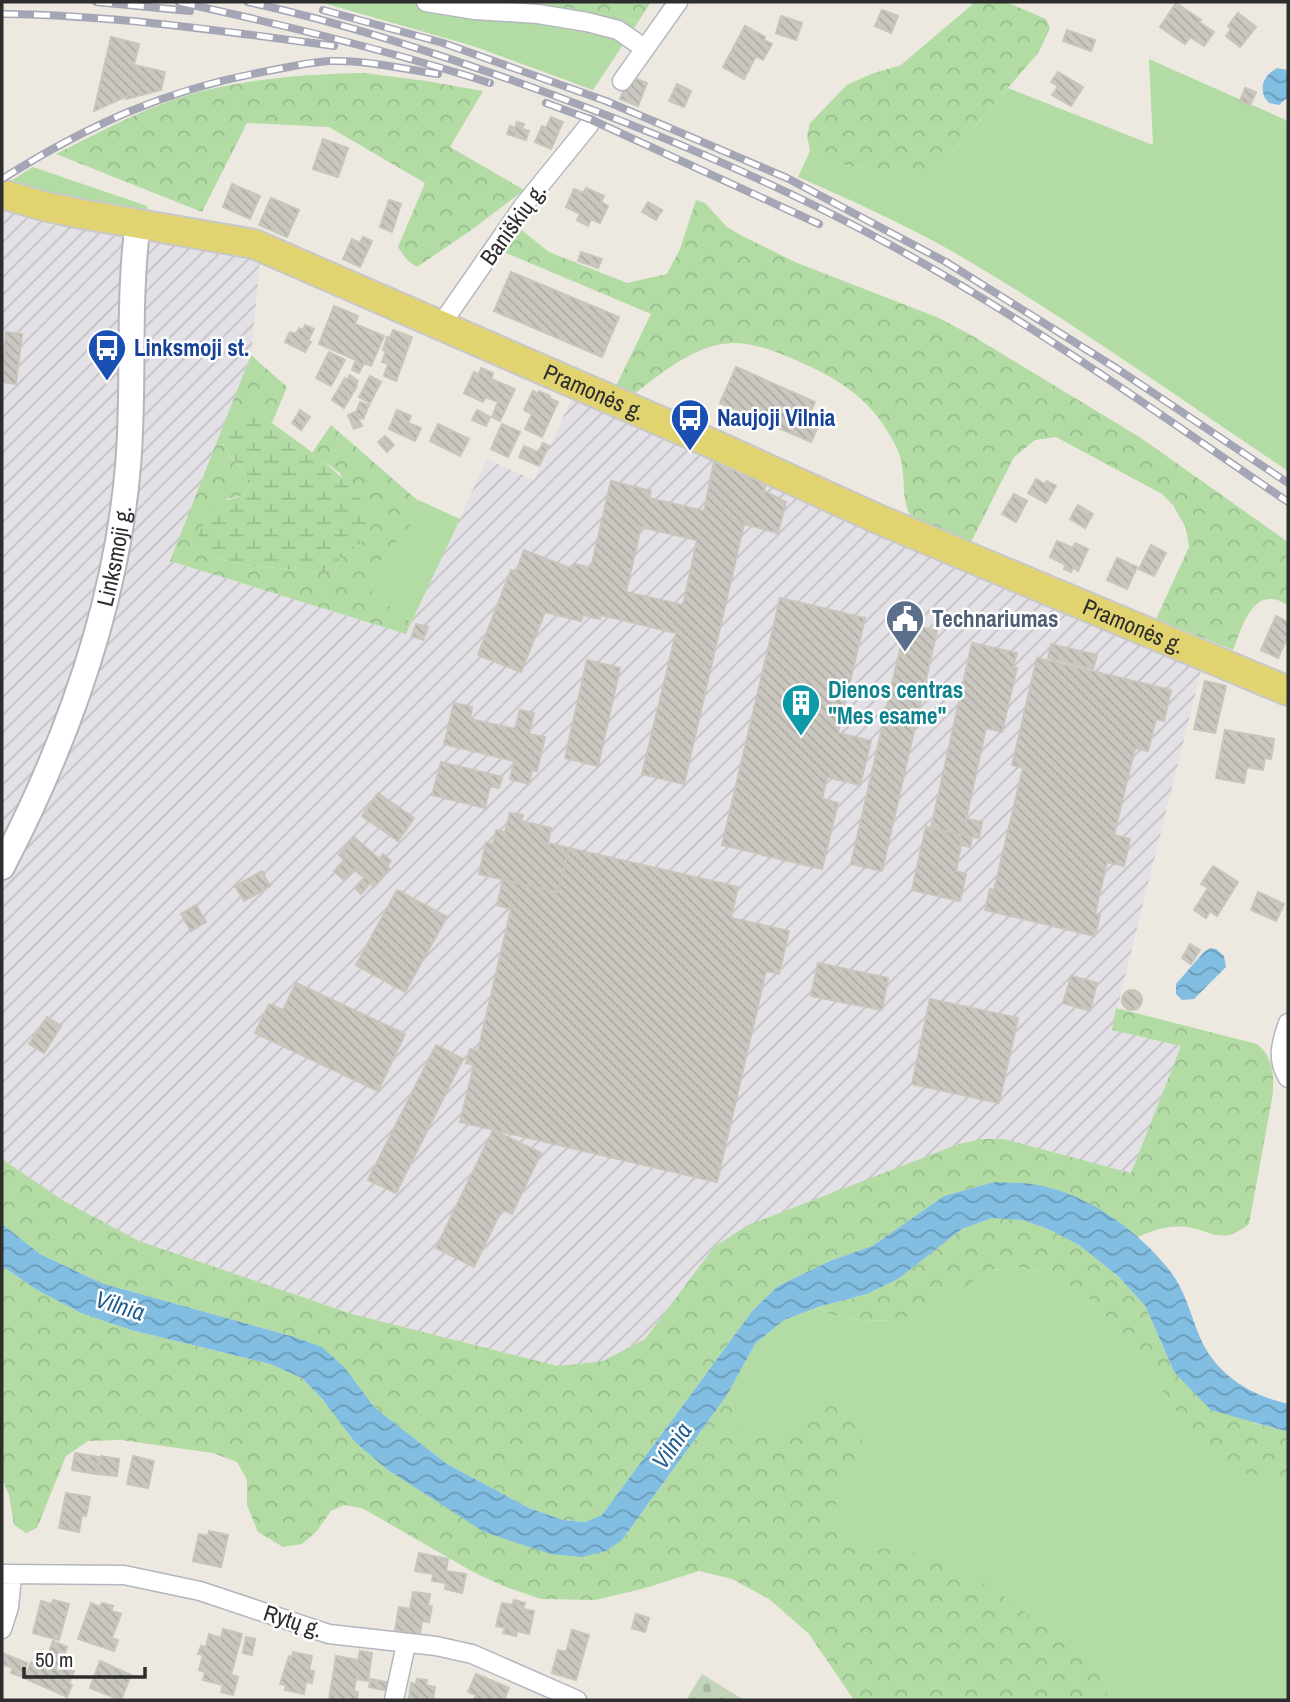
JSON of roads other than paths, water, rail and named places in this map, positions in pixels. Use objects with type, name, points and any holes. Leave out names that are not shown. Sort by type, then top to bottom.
[{"type":"main road","name":"Pramonės g.","points":[[2,194],[43,206],[254,244],[878,519],[1288,691]]},
{"type":"main road","name":"Linksmoji g.","points":[[2,867],[54,759],[98,633],[111,584],[128,466],[133,284],[138,223]]},
{"type":"street","points":[[425,2],[587,22],[618,30],[644,48]]},
{"type":"street","points":[[622,81],[678,2]]},
{"type":"street","name":"Baniškių g.","points":[[440,326],[524,205],[589,125]]},
{"type":"street","points":[[1288,1023],[1280,1052],[1281,1065],[1288,1078]]},
{"type":"street","points":[[2,1629],[9,1607],[7,1575]]},
{"type":"street","name":"Rytų g.","points":[[7,1575],[124,1575],[200,1591],[329,1634],[436,1646],[472,1654],[577,1700]]},
{"type":"street","points":[[394,1700],[406,1644]]},
{"type":"water","points":[[1277,68],[1288,70],[1288,97],[1279,105],[1269,103],[1263,89],[1266,77]]},
{"type":"water","points":[[1210,948],[1216,949],[1224,956],[1226,967],[1194,999],[1182,1000],[1176,994],[1176,984]]},
{"type":"water","name":"Vilnia","points":[[994,1182],[1032,1184],[1056,1190],[1093,1206],[1128,1229],[1157,1256],[1175,1278],[1206,1349],[1223,1371],[1260,1395],[1288,1404],[1288,1432],[1211,1410],[1174,1372],[1146,1307],[1119,1277],[1079,1245],[1048,1229],[1022,1220],[992,1218],[962,1229],[898,1279],[867,1294],[818,1307],[784,1320],[755,1344],[727,1395],[622,1540],[606,1551],[582,1557],[551,1554],[484,1532],[388,1470],[355,1442],[323,1400],[302,1378],[270,1364],[131,1330],[81,1313],[37,1290],[2,1266],[2,1224],[40,1254],[101,1283],[322,1347],[345,1368],[374,1407],[447,1464],[529,1508],[563,1520],[585,1522],[602,1515],[753,1310],[778,1286],[830,1261],[872,1246],[944,1196]]},
{"type":"railway","points":[[96,2],[190,11]]},
{"type":"railway","points":[[179,2],[335,39],[490,83]]},
{"type":"railway","points":[[248,2],[384,38],[517,82],[652,133],[784,191],[870,234],[978,296],[1083,362],[1288,502]]},
{"type":"railway","points":[[323,10],[443,43],[606,101],[787,178],[946,262],[1116,368],[1288,483]]},
{"type":"railway","points":[[2,14],[127,21],[334,46]]},
{"type":"railway","points":[[2,179],[66,142],[129,111],[231,79],[331,61],[371,63],[438,74]]},
{"type":"railway","points":[[546,103],[592,120],[819,224]]},
{"type":"place","name":"Linksmoji st.","points":[[107,382]]},
{"type":"place","name":"Naujoji Vilnia","points":[[690,452]]},
{"type":"place","name":"Technariumas","points":[[905,653]]},
{"type":"place","name":"Dienos centras \"Mes esame\"","points":[[801,737]]}]
